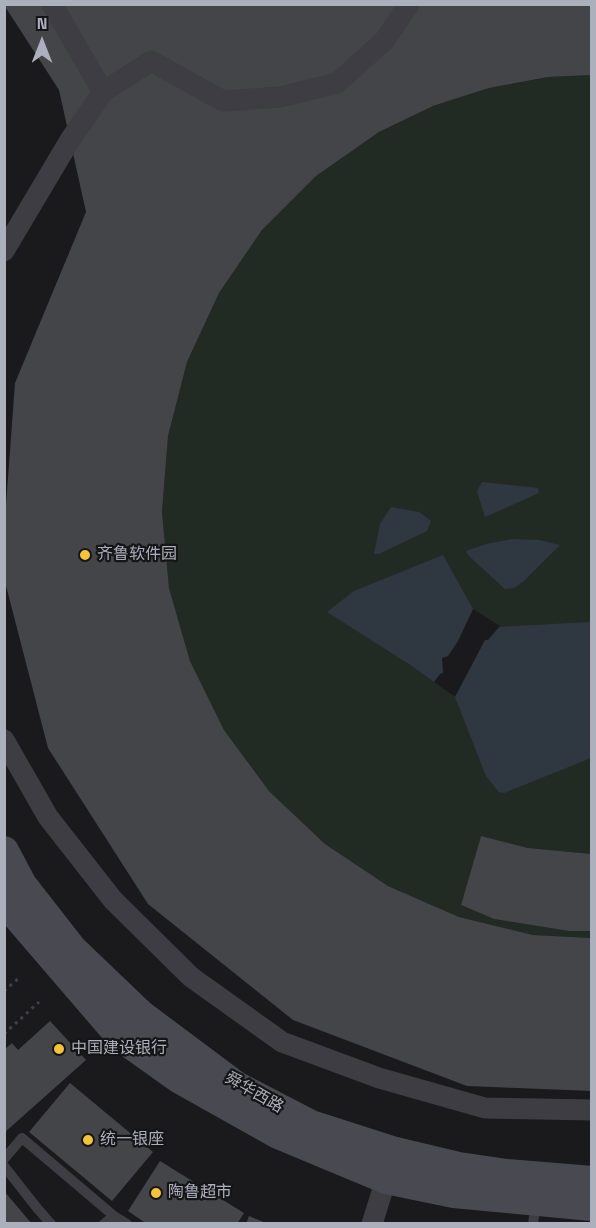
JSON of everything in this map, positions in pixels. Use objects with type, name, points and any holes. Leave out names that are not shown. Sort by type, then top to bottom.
[{"type":"main road","name":"舜华西路","points":[[4,851],[22,885],[72,949],[141,1015],[236,1086],[311,1125],[392,1151],[469,1168],[591,1181]]},
{"type":"main road","name":"舜华西路","points":[[4,901],[121,1037],[180,1079],[278,1134],[386,1179],[535,1213],[591,1206]]},
{"type":"street","points":[[52,4],[102,92]]},
{"type":"street","points":[[4,251],[70,140],[102,92],[151,61],[223,101],[280,97],[337,83],[385,40],[409,4]]},
{"type":"street","points":[[4,740],[48,817],[113,900],[191,977],[282,1042],[379,1078],[485,1108],[591,1110]]},
{"type":"street","points":[[372,1224],[386,1179]]},
{"type":"lane","points":[[4,1159],[22,1138],[126,1224]]},
{"type":"lane","points":[[4,1166],[51,1224]]},
{"type":"lane","points":[[104,1224],[114,1216]]},
{"type":"path","points":[[4,991],[20,977]]},
{"type":"path","points":[[4,1034],[39,1002]]},
{"type":"shaded area","points":[[591,75],[591,854],[528,848],[481,836],[461,905],[494,919],[569,931],[591,931],[591,938],[533,935],[459,917],[388,886],[325,844],[269,791],[224,730],[190,661],[169,588],[162,512],[168,436],[187,362],[219,293],[262,230],[316,176],[379,132],[433,106],[489,88],[548,77]]},
{"type":"shaded area","points":[[482,482],[538,488],[539,493],[485,517],[477,491]]},
{"type":"shaded area","points":[[391,507],[419,512],[431,521],[427,531],[379,554],[374,554],[380,524]]},
{"type":"shaded area","points":[[512,539],[539,540],[560,545],[524,581],[514,588],[505,589],[466,551]]},
{"type":"shaded area","points":[[443,555],[473,609],[497,627],[591,622],[591,758],[504,793],[499,792],[486,776],[455,697],[412,666],[327,612],[354,591]]},
{"type":"pier","points":[[473,609],[500,626],[488,640],[485,640],[455,697],[434,682],[443,673],[442,658],[448,656],[458,641]]},
{"type":"building","name":"齐鲁软件园","points":[[4,5],[592,5],[592,75],[548,77],[489,88],[433,106],[379,132],[316,176],[262,230],[219,293],[187,362],[168,436],[162,512],[169,588],[190,661],[224,730],[269,791],[325,844],[388,886],[459,917],[533,935],[592,938],[592,1091],[467,1086],[293,1020],[148,904],[48,748],[4,578],[4,532],[15,383],[86,212],[59,90]]},
{"type":"building","points":[[481,836],[528,848],[592,854],[592,931],[569,931],[494,919],[461,905]]},
{"type":"building","points":[[50,1021],[86,1060],[4,1133],[4,1050],[12,1043],[18,1050]]},
{"type":"building","points":[[70,1083],[153,1152],[112,1201],[29,1132]]},
{"type":"building","points":[[160,1161],[244,1213],[237,1224],[147,1224],[128,1211]]},
{"type":"building","points":[[4,1191],[32,1224],[4,1224]]},
{"type":"building","points":[[249,1216],[268,1224],[246,1224]]},
{"type":"place","name":"齐鲁软件园","points":[[85,555]]},
{"type":"place","name":"中国建设银行","points":[[59,1049]]},
{"type":"place","name":"统一银座","points":[[88,1140]]},
{"type":"place","name":"陶鲁超市","points":[[156,1193]]}]
